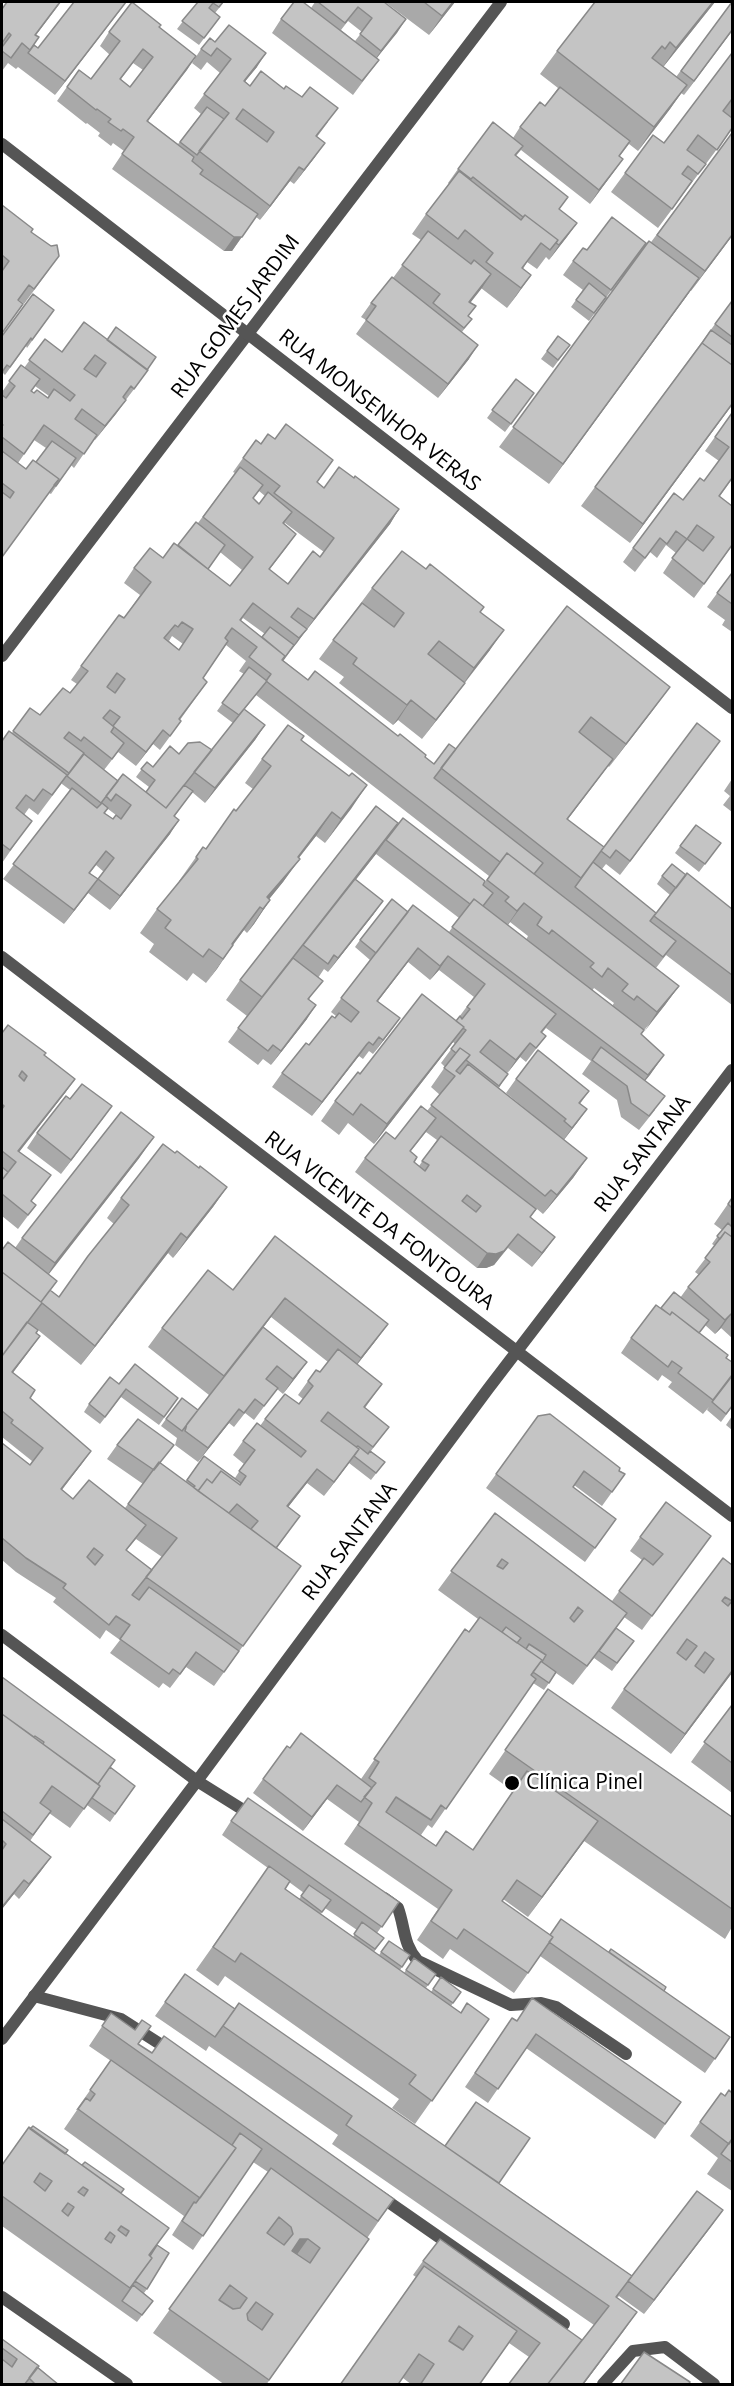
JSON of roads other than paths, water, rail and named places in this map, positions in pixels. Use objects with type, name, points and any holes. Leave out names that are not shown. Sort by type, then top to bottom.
[{"type":"street","name":"RUA GOMES JARDIM","points":[[2,656],[501,2]]},
{"type":"street","name":"RUA MONSENHOR VERAS","points":[[2,144],[732,708]]},
{"type":"street","name":"RUA VICENTE DA FONTOURA","points":[[2,957],[732,1516]]},
{"type":"street","name":"RUA SANTANA","points":[[2,2039],[517,1351],[732,1070]]},
{"type":"street","points":[[2,1635],[197,1781],[259,1820]]},
{"type":"street","points":[[370,1889],[398,1908],[410,1953],[418,1961],[511,2005],[541,2003],[556,2007],[626,2054]]},
{"type":"street","points":[[34,1996],[121,2019],[185,2060]]},
{"type":"street","points":[[369,2189],[564,2324]]},
{"type":"street","points":[[2,2297],[127,2385]]},
{"type":"street","points":[[603,2385],[633,2351],[665,2347],[714,2385]]},
{"type":"place","name":"Clínica Pinel","points":[[512,1783]]}]
